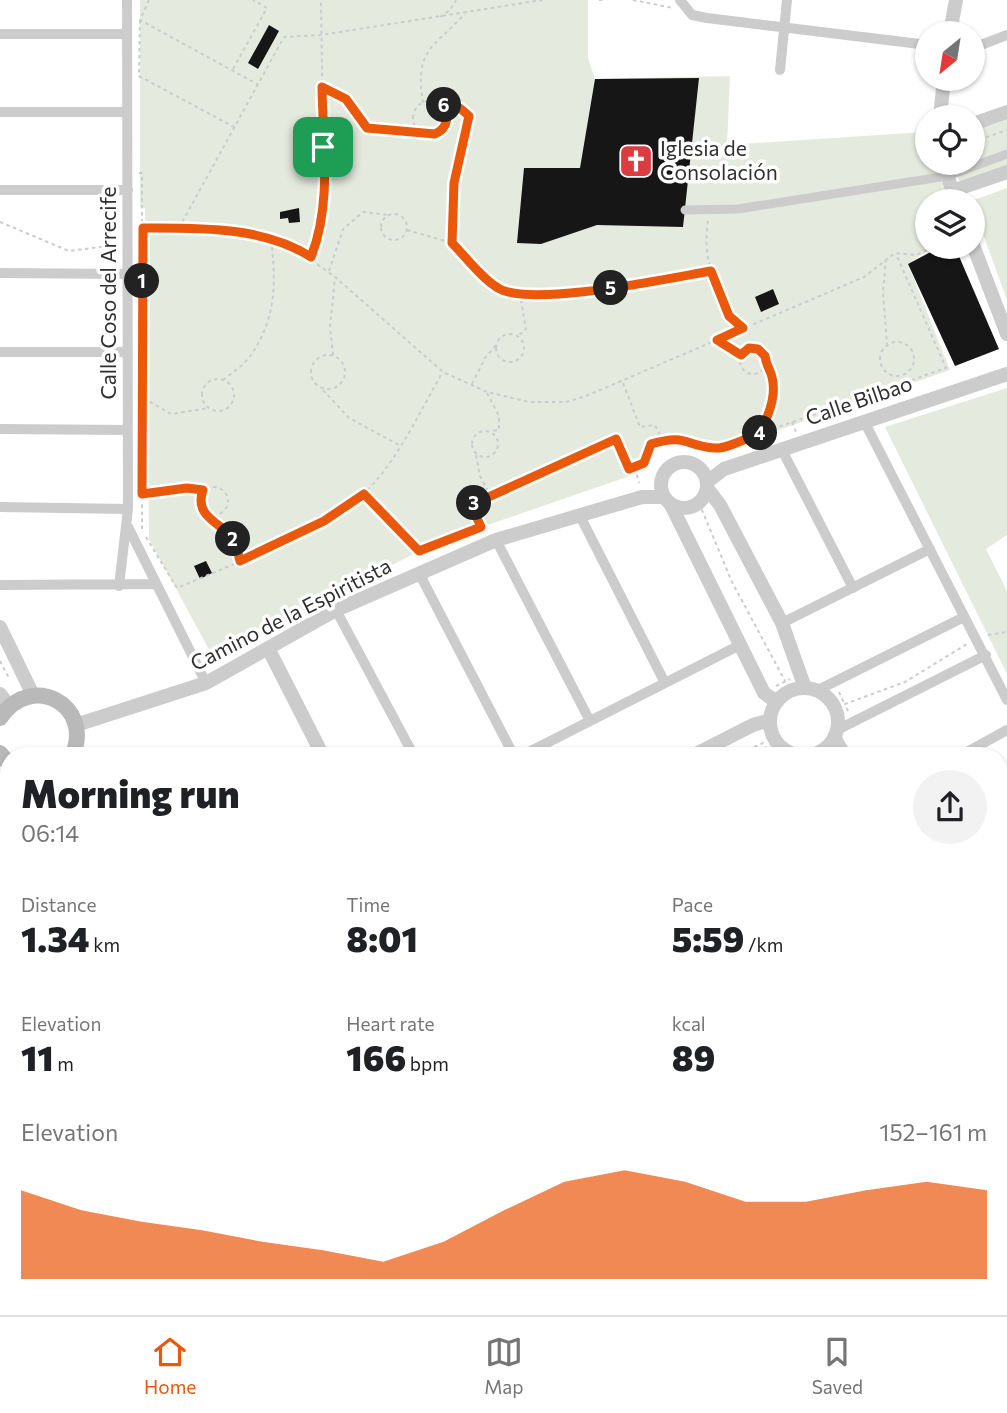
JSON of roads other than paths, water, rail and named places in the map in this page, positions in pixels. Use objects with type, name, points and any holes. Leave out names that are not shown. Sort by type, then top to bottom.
[{"type":"main road","points":[[3,707],[33,695],[55,699],[65,706],[76,725],[76,747]]},
{"type":"street","name":"Calle Coso del Arrecife","points":[[119,586],[128,527],[127,0]]},
{"type":"street","points":[[680,0],[692,15],[783,30],[915,44]]},
{"type":"street","points":[[780,70],[787,0]]},
{"type":"street","points":[[952,21],[956,0]]},
{"type":"street","points":[[0,34],[127,34]]},
{"type":"street","points":[[985,43],[1007,35]]},
{"type":"street","points":[[0,112],[127,112]]},
{"type":"street","points":[[985,120],[1007,112]]},
{"type":"street","points":[[985,162],[1007,154]]},
{"type":"street","points":[[969,189],[1007,172]]},
{"type":"street","points":[[685,210],[738,209],[915,175]]},
{"type":"street","points":[[0,190],[128,190]]},
{"type":"street","points":[[978,259],[1007,334]]},
{"type":"street","points":[[0,273],[127,274]]},
{"type":"street","points":[[0,352],[128,352]]},
{"type":"street","name":"Calle Bilbao","points":[[697,466],[724,468],[1007,374]]},
{"type":"street","points":[[864,421],[1006,695]]},
{"type":"street","points":[[0,429],[128,430]]},
{"type":"street","points":[[782,450],[853,588]]},
{"type":"street","points":[[777,702],[764,693],[666,496],[664,473],[674,464],[682,462],[697,466],[782,624],[807,685],[831,702],[838,720],[836,734],[841,747]]},
{"type":"street","name":"Calle Bilbao","points":[[707,485],[724,468]]},
{"type":"street","points":[[666,496],[687,508],[699,503],[707,485]]},
{"type":"street","name":"Camino de la Espiritista","points":[[76,725],[206,683],[336,610],[496,540],[642,497],[666,496]]},
{"type":"street","points":[[0,507],[128,509]]},
{"type":"street","points":[[580,516],[665,683]]},
{"type":"street","points":[[128,527],[206,683]]},
{"type":"street","points":[[496,540],[590,722]]},
{"type":"street","points":[[782,624],[930,549]]},
{"type":"street","points":[[419,573],[509,747]]},
{"type":"street","points":[[0,585],[155,584]]},
{"type":"street","points":[[336,610],[409,747]]},
{"type":"street","points":[[784,747],[776,741],[770,720],[777,702],[784,694],[807,685],[834,682],[964,617]]},
{"type":"street","points":[[0,627],[33,695]]},
{"type":"street","points":[[539,747],[740,645]]},
{"type":"street","points":[[269,650],[318,747]]},
{"type":"street","points":[[824,747],[836,734],[853,722],[985,655]]},
{"type":"street","points":[[710,747],[753,725],[770,720]]},
{"type":"street","points":[[976,747],[1007,730]]},
{"type":"place","name":"Iglesia de Consolación","points":[[636,161]]}]
